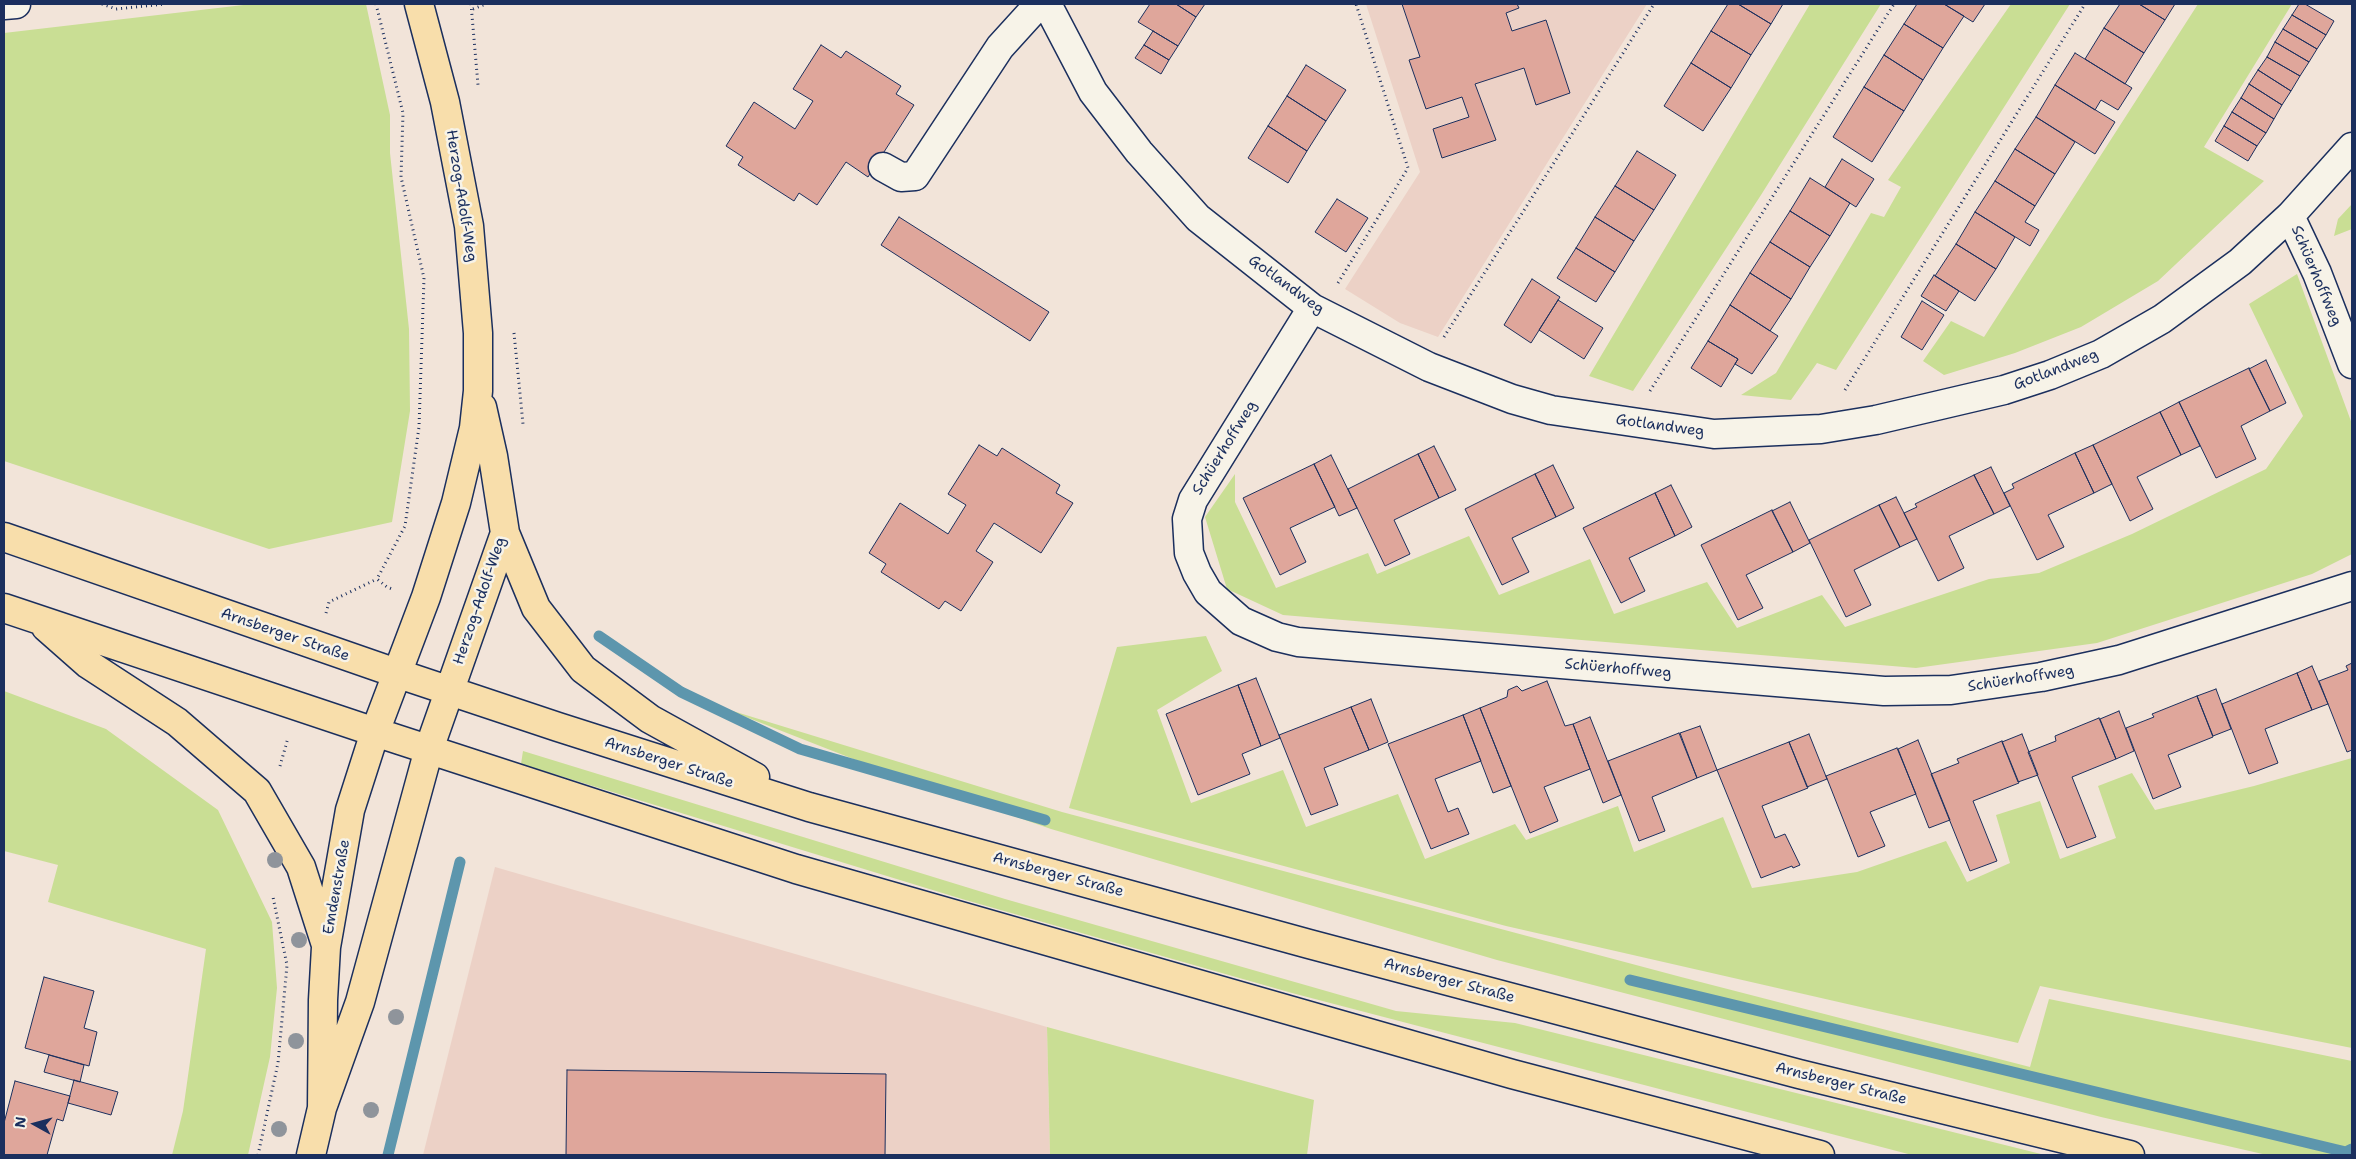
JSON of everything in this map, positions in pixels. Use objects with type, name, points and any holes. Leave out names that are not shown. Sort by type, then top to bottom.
[{"type":"main road","name":"Herzog-Adolf-Weg","points":[[396,673],[426,597],[456,503],[473,436],[478,391],[478,333],[468,226],[445,102],[420,4]]},
{"type":"main road","name":"Herzog-Adolf-Weg","points":[[429,749],[478,615],[505,533],[493,456],[478,391]]},
{"type":"main road","points":[[505,533],[536,608],[583,669],[650,719],[809,806]]},
{"type":"main road","name":"Arnsberger Straße","points":[[4,537],[396,673],[567,730],[809,806],[1309,944],[1799,1074],[2130,1155]]},
{"type":"main road","points":[[4,608],[375,732],[796,869],[1512,1074],[1820,1155]]},
{"type":"main road","points":[[37,620],[88,664],[178,722],[257,791],[301,867],[326,947]]},
{"type":"main road","name":"Emdenstraße","points":[[322,1108],[322,1000],[326,947],[350,810],[396,673]]},
{"type":"main road","name":"Emdenstraße","points":[[312,1155],[322,1108],[360,1002],[429,749]]},
{"type":"street","points":[[4,5],[16,4]]},
{"type":"street","points":[[883,167],[901,177],[916,176],[1000,47],[1039,4]]},
{"type":"street","name":"Gotlandweg","points":[[1046,4],[1093,92],[1139,152],[1198,218],[1312,308],[1429,367],[1512,399],[1543,408],[1714,434],[1820,429],[1876,420],[2004,390],[2050,375],[2101,354],[2162,319],[2206,289],[2240,262],[2290,216],[2352,148]]},
{"type":"street","name":"Schüerhoffweg","points":[[2290,216],[2317,273],[2352,364]]},
{"type":"street","name":"Schüerhoffweg","points":[[1312,308],[1192,500],[1187,519],[1189,553],[1197,574],[1208,592],[1241,621],[1277,636],[1298,642],[1884,691],[1942,690],[2024,680],[2119,660],[2352,586]]},
{"type":"path","points":[[102,4],[116,9],[165,4]]},
{"type":"path","points":[[473,9],[486,4]]},
{"type":"path","points":[[1312,308],[1339,281],[1408,168],[1356,4]]},
{"type":"path","points":[[1429,367],[1444,336],[1654,4]]},
{"type":"path","points":[[1639,424],[1651,390],[1894,4]]},
{"type":"path","points":[[1820,429],[2085,4]]},
{"type":"path","points":[[258,1155],[278,1063],[287,966],[271,888]]},
{"type":"shaded area","points":[[1366,4],[1647,4],[1438,337],[1400,323],[1345,289],[1420,172]]},
{"type":"shaded area","points":[[495,867],[1047,1027],[1050,1155],[423,1155]]},
{"type":"green space","points":[[252,4],[366,4],[390,115],[390,153],[409,329],[410,411],[392,522],[269,549],[4,461],[4,33]]},
{"type":"green space","points":[[1810,4],[1881,4],[1761,195],[1633,391],[1589,376]]},
{"type":"green space","points":[[2011,4],[2070,4],[1836,370],[1817,363],[1791,400],[1741,395],[1776,373],[1871,213],[1884,217],[1901,187],[1888,180]]},
{"type":"green space","points":[[2198,4],[2292,4],[2204,147],[2264,181],[2158,281],[2081,327],[2015,353],[1944,375],[1923,361],[1951,321],[1984,337]]},
{"type":"green space","points":[[2352,204],[2352,229],[2334,236],[2338,219]]},
{"type":"green space","points":[[2297,274],[2352,424],[2352,554],[2312,574],[2097,643],[1916,668],[1283,615],[1227,589],[1205,517],[1235,474],[1235,502],[1276,588],[1368,553],[1377,574],[1469,536],[1499,595],[1590,559],[1614,614],[1707,582],[1737,628],[1822,595],[1845,627],[1989,579],[2039,573],[2132,534],[2266,469],[2303,416],[2249,304]]},
{"type":"green space","points":[[1206,636],[1222,671],[1157,710],[1191,803],[1283,770],[1306,827],[1398,794],[1425,859],[1515,824],[1526,840],[1618,806],[1634,852],[1723,817],[1752,888],[1857,872],[1946,841],[1967,882],[2010,863],[1996,815],[2040,801],[2060,859],[2116,838],[2098,786],[2132,773],[2155,810],[2254,786],[2352,758],[2352,1048],[2040,986],[2018,1043],[1506,926],[1069,808],[1117,647]]},
{"type":"green space","points":[[4,691],[106,729],[218,810],[272,922],[277,988],[270,1057],[248,1155],[172,1155],[183,1111],[206,949],[48,902],[58,865],[4,851]]},
{"type":"green space","points":[[723,708],[1062,812],[1681,977],[2030,1067],[2049,999],[2352,1061],[2352,1155],[2267,1155],[2101,1117],[1497,960],[1051,829],[884,771]]},
{"type":"green space","points":[[523,751],[1005,899],[1396,1011],[1515,1023],[2045,1155],[1912,1155],[1292,993],[962,899],[521,764]]},
{"type":"green space","points":[[1047,1027],[1314,1100],[1307,1155],[1050,1155]]},
{"type":"building","points":[[1150,4],[1176,4],[1196,17],[1178,46],[1138,22]]},
{"type":"building","points":[[1176,4],[1205,4],[1196,17]]},
{"type":"building","points":[[1402,4],[1517,4],[1519,8],[1506,13],[1512,31],[1546,20],[1570,93],[1536,105],[1524,68],[1475,84],[1496,140],[1442,158],[1433,129],[1469,117],[1462,97],[1426,109],[1409,60],[1420,57]]},
{"type":"building","points":[[1728,4],[1738,4],[1771,24],[1751,55],[1711,31]]},
{"type":"building","points":[[1738,4],[1783,4],[1771,24]]},
{"type":"building","points":[[1917,4],[1944,4],[1964,16],[1943,48],[1904,24]]},
{"type":"building","points":[[1944,4],[1985,4],[1973,22]]},
{"type":"building","points":[[2120,4],[2139,4],[2165,20],[2144,53],[2104,28]]},
{"type":"building","points":[[2139,4],[2175,4],[2165,20]]},
{"type":"building","points":[[2299,4],[2305,4],[2334,21],[2326,35],[2292,15]]},
{"type":"building","points":[[2292,15],[2326,35],[2317,49],[2283,29]]},
{"type":"building","points":[[1904,24],[1943,48],[1923,80],[1884,55]]},
{"type":"building","points":[[2104,28],[2144,53],[2125,84],[2085,59]]},
{"type":"building","points":[[2283,29],[2317,49],[2309,62],[2275,42]]},
{"type":"building","points":[[1153,31],[1178,46],[1169,60],[1144,45]]},
{"type":"building","points":[[1711,31],[1751,55],[1731,88],[1691,63]]},
{"type":"building","points":[[2275,42],[2309,62],[2300,76],[2267,57]]},
{"type":"building","points":[[821,45],[841,58],[846,51],[901,86],[896,94],[914,105],[868,177],[846,162],[817,205],[799,193],[794,201],[738,165],[743,157],[726,146],[754,102],[795,129],[813,101],[793,89]]},
{"type":"building","points":[[1144,45],[1169,60],[1161,74],[1135,58]]},
{"type":"building","points":[[2075,53],[2132,88],[2118,110],[2101,100],[2095,110],[2055,85]]},
{"type":"building","points":[[1884,55],[1923,80],[1904,111],[1864,87]]},
{"type":"building","points":[[2267,57],[2300,76],[2291,91],[2258,70]]},
{"type":"building","points":[[1691,63],[1731,88],[1703,131],[1664,106]]},
{"type":"building","points":[[1306,65],[1346,90],[1326,121],[1287,96]]},
{"type":"building","points":[[2258,70],[2291,91],[2282,105],[2249,84]]},
{"type":"building","points":[[2249,84],[2282,105],[2274,119],[2241,98]]},
{"type":"building","points":[[2055,85],[2115,122],[2095,154],[2036,117]]},
{"type":"building","points":[[1864,87],[1904,111],[1872,162],[1833,137]]},
{"type":"building","points":[[1287,96],[1326,121],[1307,151],[1268,126]]},
{"type":"building","points":[[2241,98],[2274,119],[2266,133],[2232,112]]},
{"type":"building","points":[[2232,112],[2266,133],[2257,146],[2224,126]]},
{"type":"building","points":[[2036,117],[2075,142],[2055,174],[2015,149]]},
{"type":"building","points":[[1268,126],[1307,151],[1288,183],[1248,158]]},
{"type":"building","points":[[2224,126],[2257,146],[2248,161],[2215,141]]},
{"type":"building","points":[[2015,149],[2055,174],[2035,206],[1995,181]]},
{"type":"building","points":[[1637,151],[1676,175],[1654,210],[1615,186]]},
{"type":"building","points":[[1842,159],[1874,179],[1856,207],[1825,187]]},
{"type":"building","points":[[1810,178],[1850,203],[1830,236],[1790,211]]},
{"type":"building","points":[[1995,181],[2035,206],[2025,222],[2039,230],[2030,246],[1975,212]]},
{"type":"building","points":[[1615,186],[1654,210],[1634,241],[1595,217]]},
{"type":"building","points":[[1337,199],[1368,218],[1346,252],[1315,232]]},
{"type":"building","points":[[1790,211],[1830,236],[1810,267],[1770,242]]},
{"type":"building","points":[[1975,212],[2015,237],[1996,269],[1956,244]]},
{"type":"building","points":[[899,217],[1049,312],[1030,341],[881,245]]},
{"type":"building","points":[[1595,217],[1634,241],[1615,272],[1576,248]]},
{"type":"building","points":[[1770,242],[1810,267],[1791,299],[1750,273]]},
{"type":"building","points":[[1956,244],[1996,269],[1975,301],[1935,276]]},
{"type":"building","points":[[1576,248],[1615,272],[1596,302],[1557,278]]},
{"type":"building","points":[[1750,273],[1791,299],[1770,331],[1730,305]]},
{"type":"building","points":[[1934,275],[1959,291],[1946,311],[1921,296]]},
{"type":"building","points":[[1532,279],[1560,297],[1531,343],[1504,325]]},
{"type":"building","points":[[1558,300],[1603,328],[1584,359],[1539,330]]},
{"type":"building","points":[[1922,301],[1944,315],[1922,350],[1901,337]]},
{"type":"building","points":[[1730,305],[1778,336],[1752,374],[1735,364],[1738,359],[1708,341]]},
{"type":"building","points":[[1708,341],[1738,359],[1721,387],[1691,368]]},
{"type":"building","points":[[2266,360],[2286,403],[2270,411],[2249,369]]},
{"type":"building","points":[[2249,368],[2270,411],[2241,426],[2256,459],[2216,478],[2179,402]]},
{"type":"building","points":[[2179,402],[2200,446],[2181,455],[2160,412]]},
{"type":"building","points":[[2160,412],[2181,455],[2137,477],[2153,509],[2130,521],[2093,445]]},
{"type":"building","points":[[979,445],[997,456],[1002,448],[1060,485],[1056,493],[1073,503],[1041,553],[994,523],[976,551],[993,562],[961,611],[945,601],[939,609],[881,572],[886,564],[869,553],[900,503],[948,534],[966,505],[948,494]]},
{"type":"building","points":[[2093,445],[2112,484],[2094,493],[2075,453]]},
{"type":"building","points":[[1434,446],[1456,490],[1439,498],[1418,454]]},
{"type":"building","points":[[2075,453],[2094,493],[2048,515],[2064,547],[2037,560],[2004,493],[2014,488],[2012,484]]},
{"type":"building","points":[[1418,454],[1439,498],[1394,520],[1410,554],[1385,566],[1348,489]]},
{"type":"building","points":[[1331,455],[1357,508],[1339,516],[1314,464]]},
{"type":"building","points":[[1314,464],[1335,507],[1290,528],[1306,562],[1280,575],[1243,498]]},
{"type":"building","points":[[1553,465],[1574,508],[1556,517],[1535,474]]},
{"type":"building","points":[[1991,467],[2010,506],[1994,514],[1974,475]]},
{"type":"building","points":[[1535,474],[1556,517],[1512,538],[1529,572],[1502,585],[1465,509]]},
{"type":"building","points":[[1974,475],[1994,514],[1949,536],[1964,568],[1938,581],[1904,513],[1917,507],[1915,504]]},
{"type":"building","points":[[1671,485],[1692,527],[1675,536],[1655,493]]},
{"type":"building","points":[[1655,493],[1675,536],[1629,558],[1645,591],[1621,603],[1583,528]]},
{"type":"building","points":[[1896,497],[1917,539],[1900,547],[1879,505]]},
{"type":"building","points":[[1790,502],[1810,543],[1793,552],[1772,511]]},
{"type":"building","points":[[1879,505],[1900,547],[1854,570],[1871,605],[1846,617],[1809,540]]},
{"type":"building","points":[[1772,510],[1793,552],[1746,575],[1763,608],[1738,620],[1701,545]]},
{"type":"building","points":[[2352,663],[2352,750],[2347,752],[2319,681],[2348,670],[2346,666]]},
{"type":"building","points":[[2312,666],[2328,704],[2312,710],[2297,673]]},
{"type":"building","points":[[2297,673],[2312,710],[2265,729],[2278,763],[2249,774],[2222,704]]},
{"type":"building","points":[[1256,678],[1280,738],[1261,746],[1238,685]]},
{"type":"building","points":[[1547,681],[1565,726],[1573,724],[1590,769],[1544,787],[1558,821],[1530,833],[1480,708],[1507,697],[1508,690],[1517,686],[1522,691]]},
{"type":"building","points":[[1238,685],[1261,746],[1242,754],[1250,774],[1198,795],[1166,714]]},
{"type":"building","points":[[2216,689],[2231,729],[2213,736],[2197,696]]},
{"type":"building","points":[[2197,696],[2213,737],[2168,755],[2181,787],[2153,799],[2126,728],[2154,717],[2152,714]]},
{"type":"building","points":[[1371,699],[1388,742],[1369,750],[1351,707]]},
{"type":"building","points":[[1351,707],[1369,750],[1324,768],[1338,805],[1311,815],[1279,735]]},
{"type":"building","points":[[1480,708],[1511,786],[1493,793],[1463,715]]},
{"type":"building","points":[[2119,711],[2134,751],[2116,759],[2100,719]]},
{"type":"building","points":[[1463,715],[1481,761],[1435,779],[1448,812],[1458,808],[1469,834],[1431,849],[1388,744]]},
{"type":"building","points":[[1590,717],[1621,795],[1603,803],[1573,724]]},
{"type":"building","points":[[2099,718],[2116,759],[2072,777],[2096,837],[2067,848],[2028,752],[2056,741],[2055,736]]},
{"type":"building","points":[[1700,726],[1717,770],[1697,778],[1680,733]]},
{"type":"building","points":[[1679,733],[1697,778],[1652,797],[1665,831],[1639,841],[1608,761]]},
{"type":"building","points":[[1809,734],[1827,779],[1807,787],[1789,742]]},
{"type":"building","points":[[2022,734],[2038,775],[2018,782],[2002,742]]},
{"type":"building","points":[[1918,740],[1950,820],[1929,828],[1898,749]]},
{"type":"building","points":[[2002,741],[2019,783],[1973,801],[1997,861],[1970,871],[1931,774],[1959,763],[1957,759]]},
{"type":"building","points":[[1789,742],[1808,788],[1762,806],[1775,838],[1785,834],[1800,865],[1793,868],[1792,866],[1761,878],[1717,770]]},
{"type":"building","points":[[1897,748],[1916,794],[1870,812],[1885,846],[1858,857],[1826,776]]},
{"type":"building","points":[[44,977],[94,991],[84,1028],[97,1032],[89,1066],[25,1048]]},
{"type":"building","points":[[49,1055],[84,1065],[80,1082],[44,1072]]},
{"type":"building","points":[[567,1070],[886,1074],[885,1155],[566,1155]]},
{"type":"building","points":[[74,1080],[118,1092],[111,1115],[68,1103]]},
{"type":"building","points":[[15,1081],[70,1096],[63,1121],[57,1119],[47,1155],[4,1155],[4,1123]]},
{"type":"waterway","points":[[599,636],[681,692],[800,749],[1045,820]]},
{"type":"waterway","points":[[388,1155],[460,862]]},
{"type":"waterway","points":[[1630,980],[2346,1152],[2352,1149]]}]
